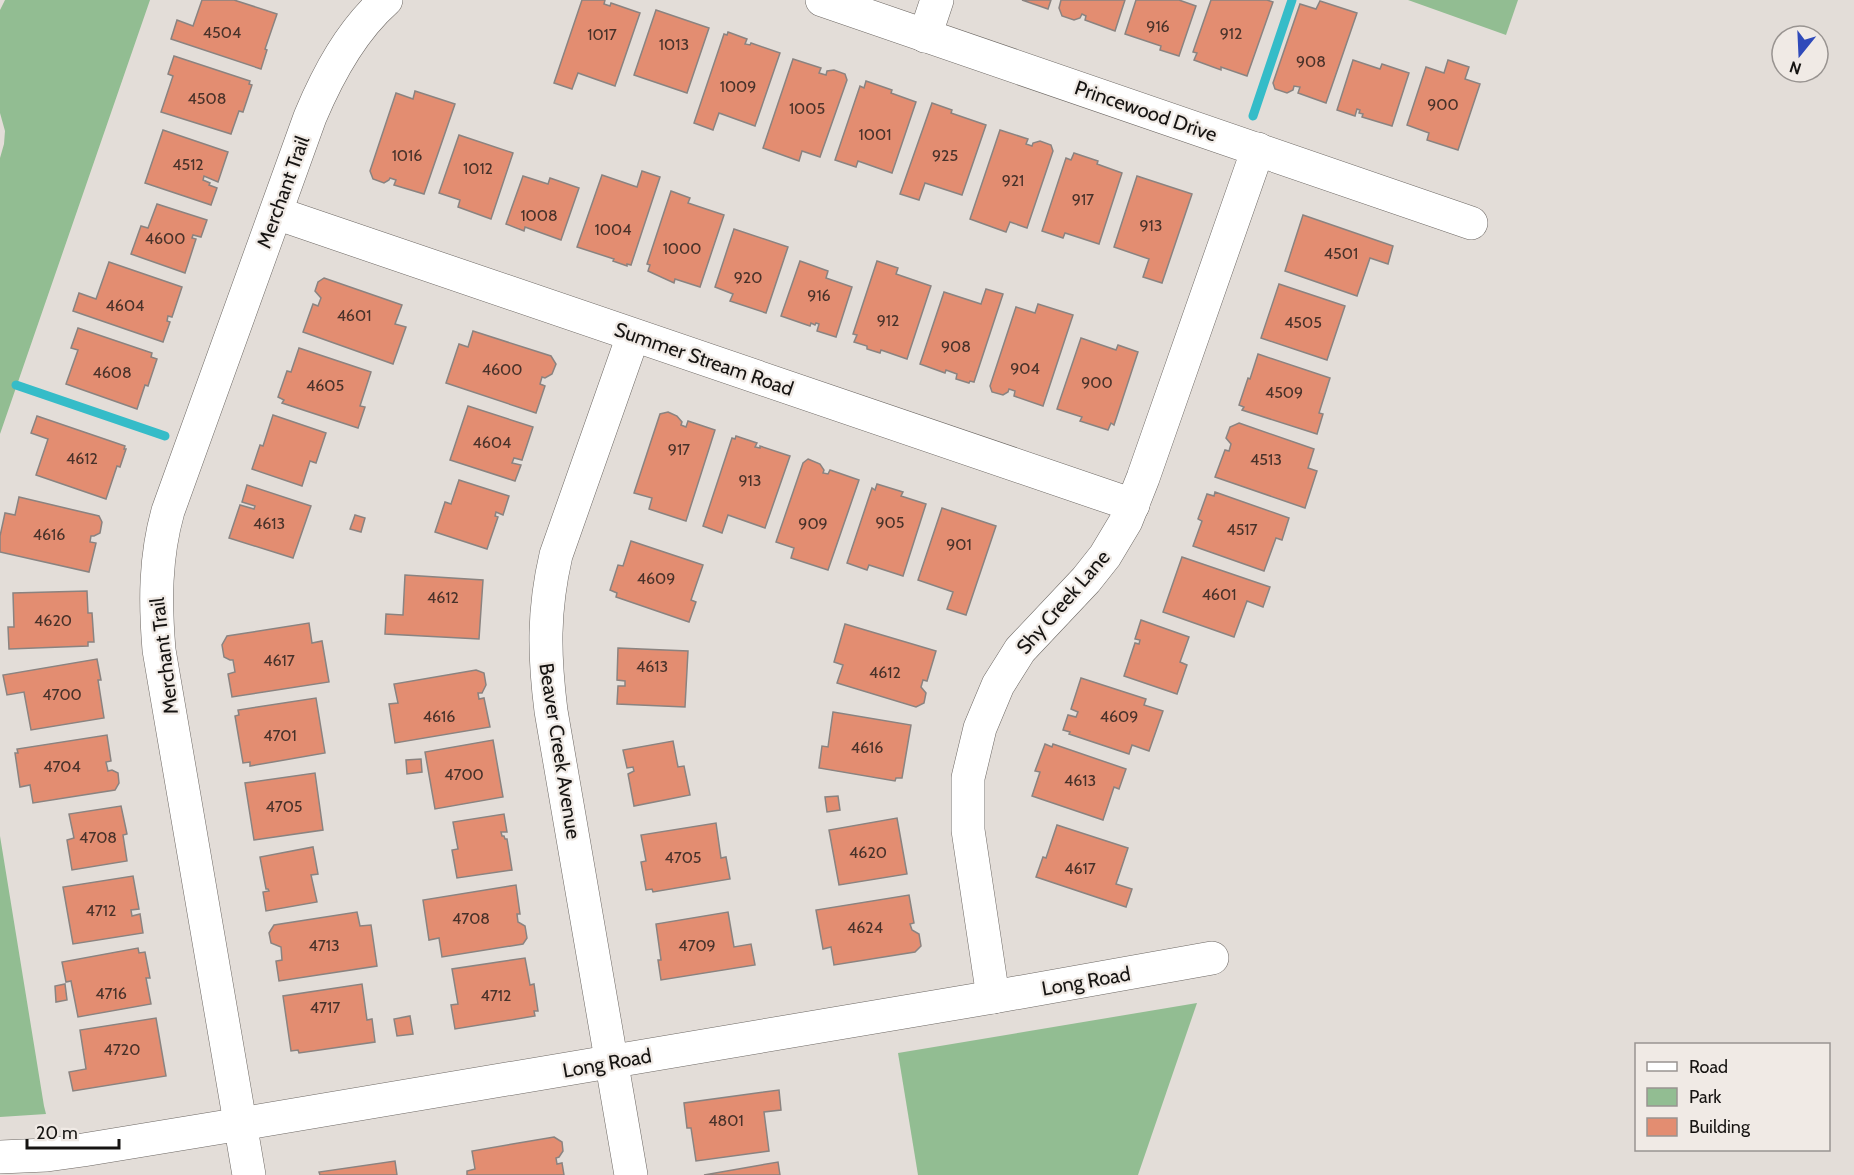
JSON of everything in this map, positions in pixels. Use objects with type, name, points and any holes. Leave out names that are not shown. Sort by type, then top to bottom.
[{"type":"street","name":"Merchant Trail","points":[[249,1175],[159,650],[156,578],[160,544],[168,511],[321,89],[356,33],[386,0]]},
{"type":"street","name":"Princewood Drive","points":[[822,0],[1470,223]]},
{"type":"street","points":[[925,36],[937,0]]},
{"type":"street","name":"Shy Creek Lane","points":[[993,997],[968,830],[968,778],[980,728],[998,685],[1020,650],[1096,568],[1133,506],[1258,149]]},
{"type":"street","name":"Summer Stream Road","points":[[276,213],[1133,506]]},
{"type":"street","name":"Beaver Creek Avenue","points":[[632,1175],[551,711],[545,640],[549,589],[556,555],[633,336]]},
{"type":"street","name":"Long Road","points":[[0,1157],[47,1155],[83,1150],[612,1062],[1212,958]]},
{"type":"green space","points":[[5,0],[150,0],[0,434],[0,158],[5,131],[0,113],[0,10]]},
{"type":"green space","points":[[1408,0],[1518,0],[1506,35]]},
{"type":"green space","points":[[0,836],[44,1106],[46,1114],[0,1117]]},
{"type":"green space","points":[[1197,1003],[1138,1175],[918,1175],[898,1053]]},
{"type":"building","points":[[202,0],[234,0],[277,14],[261,69],[171,39],[177,20],[193,26]]},
{"type":"building","points":[[582,0],[605,0],[604,4],[610,6],[611,3],[640,13],[615,86],[578,73],[572,89],[554,83]]},
{"type":"building","points":[[1022,0],[1051,0],[1048,9]]},
{"type":"building","points":[[1061,0],[1125,0],[1115,31],[1085,20],[1086,16],[1082,14],[1080,18],[1074,20],[1062,16],[1059,8]]},
{"type":"building","points":[[1136,0],[1179,0],[1196,6],[1179,56],[1160,50],[1161,46],[1125,34]]},
{"type":"building","points":[[1211,0],[1267,0],[1273,2],[1247,76],[1194,60],[1197,53],[1193,52]]},
{"type":"building","points":[[1320,1],[1357,13],[1326,103],[1298,93],[1300,87],[1294,86],[1293,90],[1287,93],[1275,89],[1273,83],[1300,4],[1316,9]]},
{"type":"building","points":[[656,10],[709,28],[687,93],[634,75]]},
{"type":"building","points":[[728,32],[747,39],[745,44],[750,45],[751,43],[780,53],[755,126],[719,113],[713,130],[694,123],[724,34],[727,35]]},
{"type":"building","points":[[174,56],[250,81],[249,84],[252,85],[243,112],[239,111],[231,134],[161,112],[173,76],[168,74]]},
{"type":"building","points":[[793,59],[821,68],[819,73],[826,75],[827,71],[834,70],[845,74],[847,80],[820,157],[802,151],[799,161],[763,148]]},
{"type":"building","points":[[1353,60],[1380,69],[1382,64],[1409,73],[1392,126],[1362,117],[1363,114],[1357,109],[1355,116],[1337,110]]},
{"type":"building","points":[[1448,60],[1469,67],[1465,79],[1480,84],[1458,150],[1427,140],[1429,133],[1407,125],[1426,67],[1444,73]]},
{"type":"building","points":[[866,81],[916,102],[892,173],[858,161],[856,167],[835,160],[860,86],[864,88]]},
{"type":"building","points":[[415,91],[455,104],[424,194],[394,185],[396,180],[390,178],[384,183],[373,179],[370,171],[396,93],[413,99]]},
{"type":"building","points":[[932,103],[952,110],[951,113],[986,125],[962,195],[925,183],[919,200],[900,194]]},
{"type":"building","points":[[163,130],[228,152],[218,182],[204,176],[203,180],[217,188],[211,205],[145,183]]},
{"type":"building","points":[[1000,130],[1028,139],[1026,144],[1032,146],[1033,143],[1040,141],[1051,145],[1053,151],[1027,228],[1010,222],[1006,232],[970,219]]},
{"type":"building","points":[[459,135],[513,153],[491,219],[458,207],[460,200],[439,193]]},
{"type":"building","points":[[1074,153],[1098,161],[1097,164],[1122,173],[1099,244],[1065,233],[1063,238],[1042,231],[1066,158],[1071,160]]},
{"type":"building","points":[[642,171],[660,177],[631,265],[627,264],[627,266],[613,261],[614,259],[577,247],[602,175],[637,187]]},
{"type":"building","points":[[523,176],[548,184],[550,178],[579,188],[561,240],[525,227],[524,231],[506,224]]},
{"type":"building","points":[[1137,176],[1192,194],[1162,283],[1143,277],[1149,259],[1114,247]]},
{"type":"building","points":[[671,191],[690,198],[688,203],[724,215],[700,287],[675,279],[674,283],[648,271],[650,265],[647,264]]},
{"type":"building","points":[[157,204],[207,220],[201,237],[193,235],[192,238],[196,239],[185,273],[131,254],[141,226],[148,228]]},
{"type":"building","points":[[1303,215],[1393,246],[1388,264],[1370,258],[1357,296],[1285,271]]},
{"type":"building","points":[[734,229],[788,247],[766,313],[730,301],[733,294],[715,287]]},
{"type":"building","points":[[800,261],[828,271],[826,278],[852,287],[836,337],[817,331],[819,324],[811,323],[810,326],[781,316]]},
{"type":"building","points":[[877,261],[898,268],[896,274],[931,286],[907,359],[881,350],[880,353],[867,349],[867,346],[854,342],[857,335],[853,334]]},
{"type":"building","points":[[109,262],[182,287],[172,317],[168,316],[167,321],[170,322],[163,342],[73,311],[79,293],[96,299]]},
{"type":"building","points":[[324,278],[402,305],[395,324],[406,327],[393,364],[303,332],[313,304],[318,306],[321,298],[315,291],[318,282]]},
{"type":"building","points":[[1279,284],[1345,306],[1327,360],[1261,338]]},
{"type":"building","points":[[986,289],[1003,294],[974,382],[969,383],[956,379],[957,374],[946,370],[945,373],[920,364],[944,292],[981,304]]},
{"type":"building","points":[[1038,304],[1073,315],[1043,406],[1014,396],[1015,391],[1009,389],[1003,395],[992,392],[990,386],[1016,307],[1035,313]]},
{"type":"building","points":[[78,328],[152,353],[151,357],[157,359],[137,409],[66,384],[78,350],[71,348]]},
{"type":"building","points":[[473,331],[551,356],[556,364],[552,374],[545,378],[542,377],[540,384],[545,386],[536,413],[446,383],[459,344],[468,347]]},
{"type":"building","points":[[1081,338],[1116,350],[1118,345],[1138,352],[1114,425],[1111,423],[1108,430],[1080,421],[1082,417],[1057,409]]},
{"type":"building","points":[[299,348],[371,372],[360,406],[365,407],[358,428],[282,403],[284,400],[278,397],[287,371],[291,372]]},
{"type":"building","points":[[1258,354],[1330,378],[1319,413],[1323,414],[1317,434],[1242,410],[1244,407],[1239,405]]},
{"type":"building","points":[[468,406],[533,427],[522,460],[514,458],[512,463],[521,465],[515,481],[450,460]]},
{"type":"building","points":[[668,412],[677,416],[682,422],[681,425],[686,427],[688,421],[715,430],[686,521],[649,509],[652,498],[634,493],[660,414]]},
{"type":"building","points":[[273,415],[326,433],[316,463],[310,461],[302,486],[252,469],[260,445],[263,446]]},
{"type":"building","points":[[37,416],[125,446],[120,467],[117,466],[106,499],[36,475],[48,439],[31,433]]},
{"type":"building","points":[[1239,423],[1314,449],[1308,468],[1317,471],[1305,508],[1215,477],[1225,450],[1229,451],[1231,444],[1226,438],[1230,427]]},
{"type":"building","points":[[736,436],[757,443],[755,447],[760,448],[760,446],[790,456],[765,528],[728,515],[722,533],[703,526],[732,438],[735,439]]},
{"type":"building","points":[[808,459],[820,464],[824,470],[823,473],[828,474],[830,470],[859,480],[828,570],[791,558],[794,548],[776,542],[803,463]]},
{"type":"building","points":[[459,480],[509,496],[503,515],[496,512],[495,516],[498,517],[487,549],[435,532],[445,502],[451,504]]},
{"type":"building","points":[[877,484],[903,492],[901,496],[926,504],[903,576],[869,565],[867,570],[847,563],[872,488],[875,490]]},
{"type":"building","points":[[247,485],[311,506],[293,558],[229,538],[240,505],[254,509],[255,506],[242,502]]},
{"type":"building","points":[[1215,492],[1289,518],[1282,540],[1276,538],[1264,571],[1193,546],[1202,521],[1198,519],[1207,494],[1214,496]]},
{"type":"building","points":[[19,497],[99,516],[102,522],[100,533],[91,536],[90,542],[96,543],[89,572],[0,552],[0,536],[5,513],[15,515]]},
{"type":"building","points":[[942,508],[996,526],[966,615],[947,609],[953,592],[918,580]]},
{"type":"building","points":[[355,515],[365,518],[361,532],[350,529]]},
{"type":"building","points":[[631,541],[703,565],[691,600],[696,602],[689,622],[616,597],[617,593],[610,590],[618,565],[623,566]]},
{"type":"building","points":[[1182,557],[1270,587],[1263,607],[1247,601],[1234,637],[1163,612]]},
{"type":"building","points":[[405,575],[483,580],[479,639],[385,634],[386,614],[403,615]]},
{"type":"building","points":[[87,591],[88,613],[92,613],[94,642],[88,642],[88,646],[9,649],[8,627],[14,627],[13,593]]},
{"type":"building","points":[[1141,620],[1189,637],[1180,662],[1187,665],[1177,694],[1124,676],[1135,643],[1139,644],[1140,640],[1135,639]]},
{"type":"building","points":[[309,623],[312,643],[322,641],[329,682],[232,697],[228,674],[235,672],[233,660],[224,657],[222,645],[227,636]]},
{"type":"building","points":[[845,624],[936,651],[927,681],[923,680],[921,687],[926,693],[924,703],[916,707],[837,683],[843,665],[834,662]]},
{"type":"building","points":[[618,648],[688,651],[685,707],[617,704],[618,686],[625,686],[625,681],[617,680]]},
{"type":"building","points":[[97,659],[104,718],[31,730],[24,692],[7,695],[3,675]]},
{"type":"building","points":[[476,670],[484,673],[486,685],[482,693],[478,693],[479,699],[484,698],[490,727],[395,743],[389,704],[398,703],[394,684]]},
{"type":"building","points":[[1081,678],[1146,699],[1144,705],[1163,711],[1149,751],[1132,745],[1129,754],[1063,730],[1068,715],[1076,717],[1078,712],[1071,709]]},
{"type":"building","points":[[316,698],[325,753],[250,766],[250,762],[243,763],[235,716],[239,715],[238,710]]},
{"type":"building","points":[[833,712],[911,725],[902,778],[896,778],[895,781],[819,768],[822,746],[828,747]]},
{"type":"building","points":[[107,735],[111,761],[106,762],[108,771],[118,773],[119,783],[115,790],[33,803],[30,785],[20,787],[15,753],[18,753],[17,749]]},
{"type":"building","points":[[493,740],[503,797],[435,809],[425,752]]},
{"type":"building","points":[[673,741],[678,767],[684,766],[690,795],[634,806],[628,774],[634,771],[633,767],[627,768],[623,750]]},
{"type":"building","points":[[1045,744],[1052,747],[1053,744],[1126,769],[1119,789],[1114,787],[1103,820],[1032,796],[1040,772],[1035,771]]},
{"type":"building","points":[[421,759],[422,772],[407,774],[406,760]]},
{"type":"building","points":[[315,773],[323,830],[254,840],[245,783]]},
{"type":"building","points":[[838,796],[840,810],[827,812],[825,797]]},
{"type":"building","points":[[121,806],[127,834],[123,835],[127,861],[72,870],[67,840],[74,838],[69,814]]},
{"type":"building","points":[[504,814],[507,832],[501,832],[502,836],[507,839],[512,870],[457,878],[452,850],[458,849],[453,822]]},
{"type":"building","points":[[897,818],[907,874],[839,885],[829,830]]},
{"type":"building","points":[[716,823],[721,858],[726,857],[730,879],[653,892],[652,889],[646,890],[641,862],[646,861],[641,835]]},
{"type":"building","points":[[1057,825],[1128,848],[1116,884],[1132,889],[1126,907],[1036,877],[1043,857],[1046,858]]},
{"type":"building","points":[[313,847],[318,874],[311,875],[317,902],[266,911],[263,892],[269,891],[266,889],[260,857]]},
{"type":"building","points":[[133,876],[139,909],[131,910],[132,916],[140,914],[143,933],[73,944],[63,887]]},
{"type":"building","points":[[516,885],[520,914],[517,914],[518,922],[525,926],[527,938],[523,944],[442,957],[439,938],[429,940],[423,900]]},
{"type":"building","points":[[909,895],[914,923],[910,924],[912,930],[919,934],[921,946],[915,952],[834,965],[831,947],[823,949],[816,910]]},
{"type":"building","points":[[357,912],[360,926],[371,925],[377,966],[279,981],[276,961],[282,960],[281,947],[271,943],[269,933],[274,925]]},
{"type":"building","points":[[728,912],[734,947],[751,944],[755,965],[661,980],[656,924]]},
{"type":"building","points":[[138,948],[139,953],[145,952],[150,978],[146,978],[151,1004],[78,1017],[71,981],[66,982],[62,962]]},
{"type":"building","points":[[525,958],[530,985],[534,984],[538,1011],[534,1011],[535,1016],[455,1029],[451,1005],[458,1004],[452,969]]},
{"type":"building","points":[[65,984],[67,1000],[56,1002],[55,986]]},
{"type":"building","points":[[362,984],[367,1020],[372,1019],[375,1042],[299,1053],[298,1050],[291,1051],[283,996]]},
{"type":"building","points":[[410,1016],[413,1034],[397,1036],[394,1019]]},
{"type":"building","points":[[156,1018],[166,1076],[73,1091],[69,1072],[86,1069],[80,1030]]},
{"type":"building","points":[[779,1090],[781,1110],[764,1112],[769,1151],[696,1161],[691,1128],[687,1128],[684,1103]]},
{"type":"building","points":[[554,1137],[562,1142],[563,1151],[556,1158],[557,1164],[562,1163],[564,1175],[467,1175],[467,1171],[475,1169],[472,1151]]},
{"type":"building","points":[[395,1161],[397,1175],[320,1175],[319,1172]]},
{"type":"building","points":[[778,1162],[780,1175],[704,1175]]},
{"type":"waterway","points":[[1253,116],[1292,0]]},
{"type":"waterway","points":[[16,385],[165,436]]}]
